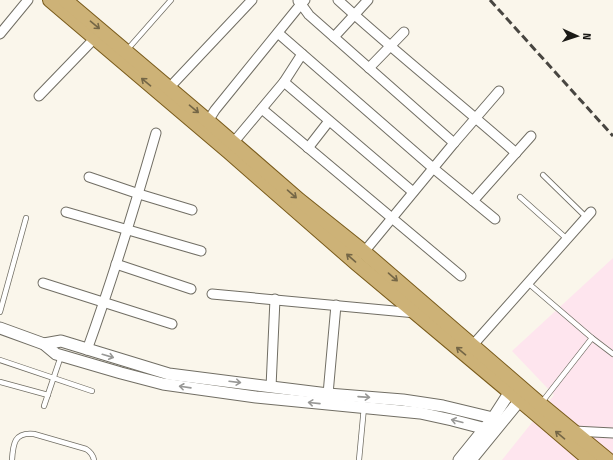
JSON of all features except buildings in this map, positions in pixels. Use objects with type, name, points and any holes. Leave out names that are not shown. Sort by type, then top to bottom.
[{"type":"main road","points":[[50,0],[416,313],[537,408],[590,460]]},
{"type":"main road","points":[[65,0],[208,120],[299,200],[364,252],[472,346],[518,392]]},
{"type":"main road","points":[[537,408],[574,431],[608,460]]},
{"type":"street","points":[[0,34],[28,0]]},
{"type":"street","points":[[169,88],[252,0]]},
{"type":"street","points":[[338,0],[516,153]]},
{"type":"street","points":[[334,37],[368,0]]},
{"type":"street","points":[[208,120],[278,33],[301,1],[309,15],[454,143]]},
{"type":"street","points":[[369,68],[404,32]]},
{"type":"street","points":[[278,33],[494,219]]},
{"type":"street","points":[[40,96],[94,38]]},
{"type":"street","points":[[233,143],[284,82],[302,54]]},
{"type":"street","points":[[284,82],[413,192]]},
{"type":"street","points":[[364,252],[454,143],[499,92]]},
{"type":"street","points":[[262,109],[461,276]]},
{"type":"street","points":[[308,148],[329,121]]},
{"type":"street","points":[[87,350],[128,230],[156,133]]},
{"type":"street","points":[[473,201],[531,136]]},
{"type":"street","points":[[88,177],[192,210]]},
{"type":"street","points":[[66,212],[201,252]]},
{"type":"street","points":[[472,346],[589,214]]},
{"type":"street","points":[[116,264],[191,289]]},
{"type":"street","points":[[43,283],[172,324]]},
{"type":"street","points":[[212,294],[416,313]]},
{"type":"street","points":[[271,387],[275,299]]},
{"type":"street","points":[[328,394],[336,305]]},
{"type":"street","points":[[0,328],[44,344],[56,354],[121,374],[163,384],[256,397],[420,413],[490,430]]},
{"type":"street","points":[[44,344],[60,341],[169,374],[328,394],[423,402],[498,419]]},
{"type":"street","points":[[471,460],[490,430],[518,392]]},
{"type":"street","points":[[459,460],[490,430]]},
{"type":"street","points":[[574,431],[613,433]]},
{"type":"lane","points":[[126,51],[170,0]]},
{"type":"lane","points":[[543,175],[589,214]]},
{"type":"lane","points":[[520,197],[567,239]]},
{"type":"lane","points":[[0,312],[26,218]]},
{"type":"lane","points":[[528,283],[613,354]]},
{"type":"lane","points":[[537,408],[592,338]]},
{"type":"lane","points":[[44,406],[62,356]]},
{"type":"lane","points":[[0,360],[92,391]]},
{"type":"lane","points":[[0,382],[48,395]]},
{"type":"lane","points":[[359,460],[364,407]]},
{"type":"lane","points":[[12,460],[15,441],[22,435],[28,434],[34,434],[86,449],[92,454],[94,460]]},
{"type":"shaded area","points":[[613,258],[613,460],[502,460],[554,395],[512,351]]},
{"type":"railway","points":[[490,0],[613,136]]}]
